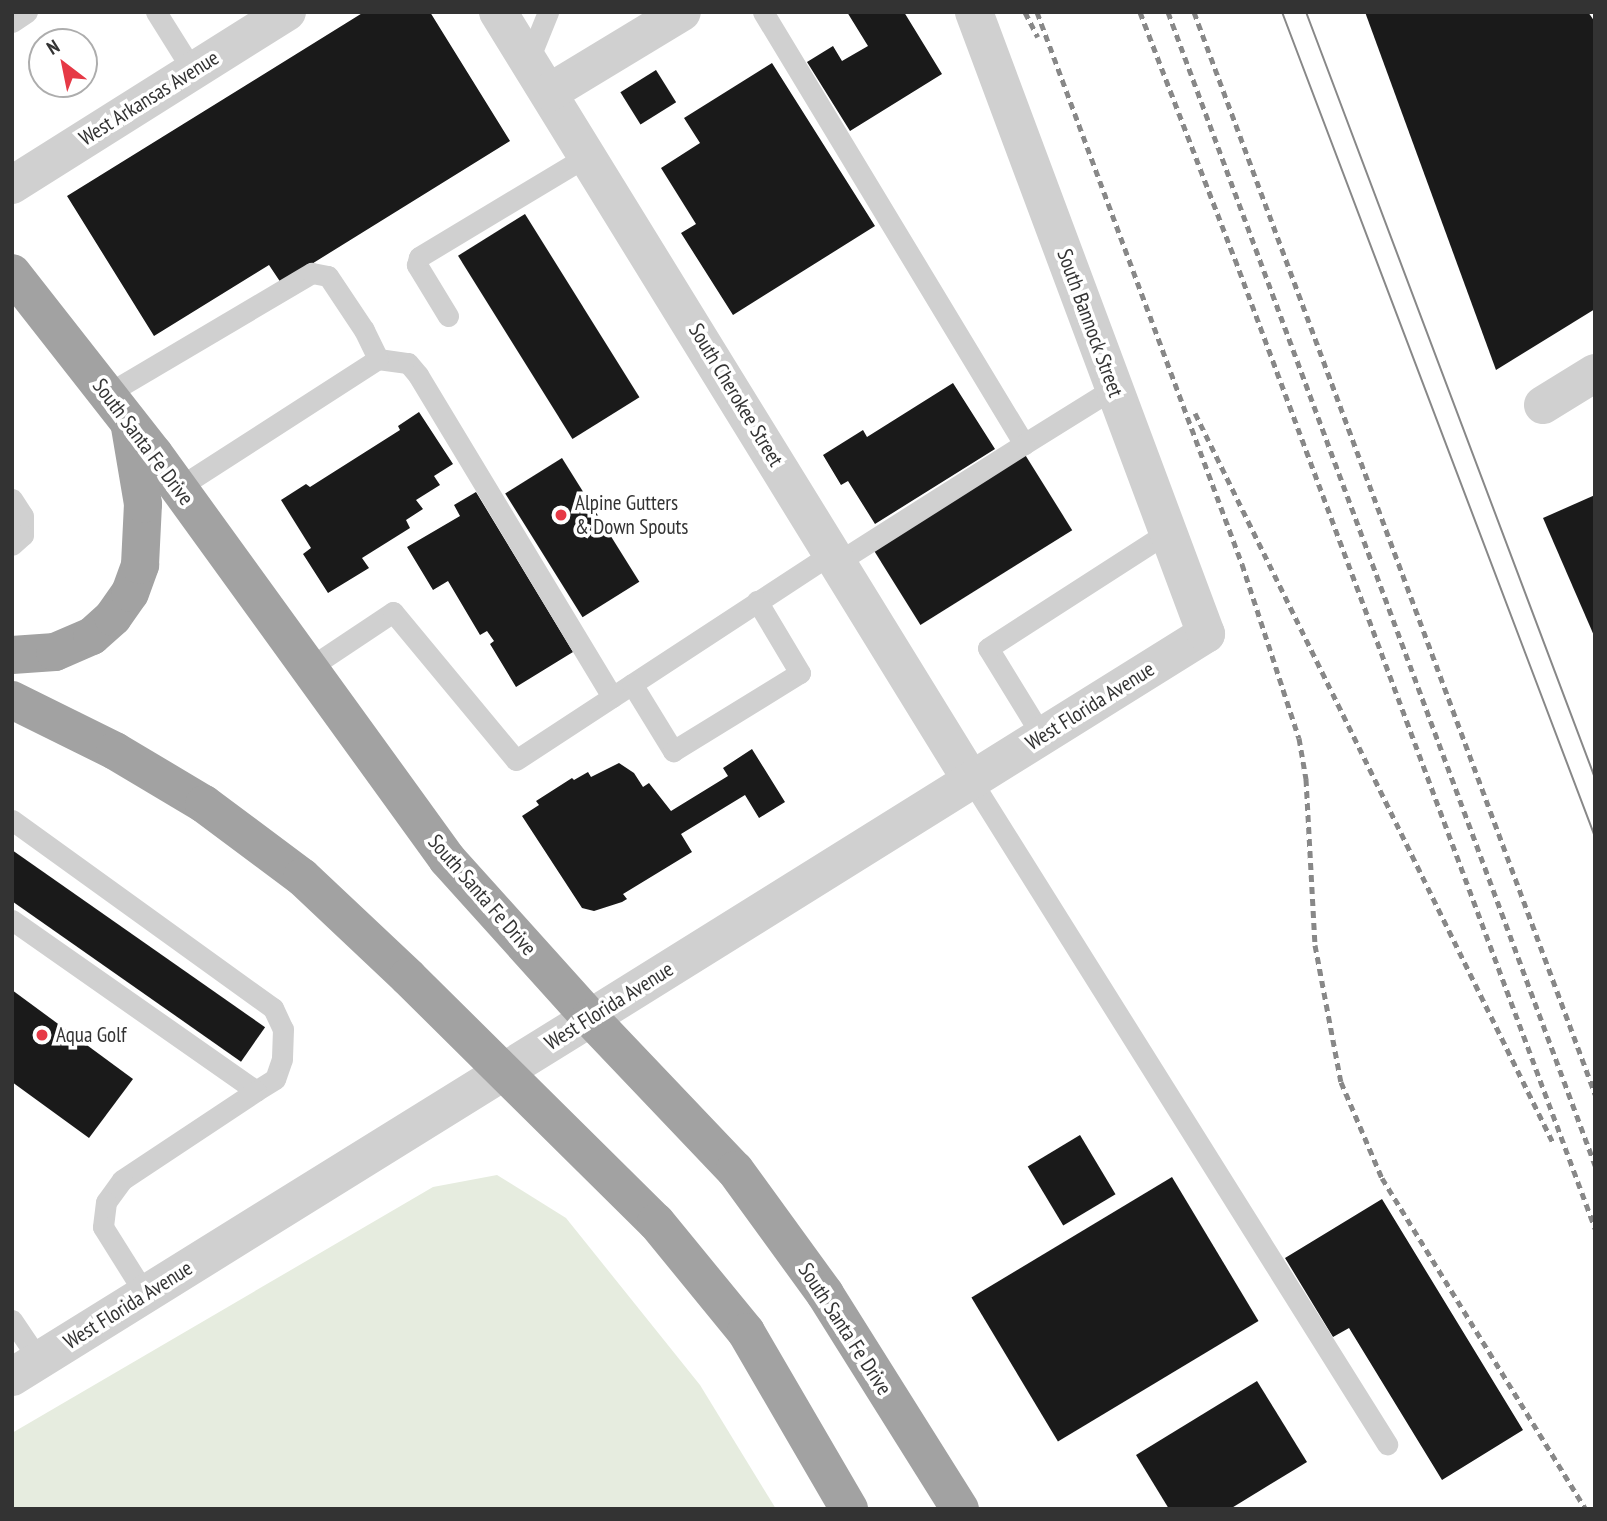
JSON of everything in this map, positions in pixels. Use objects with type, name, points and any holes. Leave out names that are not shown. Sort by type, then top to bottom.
[{"type":"highway","name":"South Santa Fe Drive","points":[[12,273],[130,423],[447,859],[590,1018],[734,1170],[825,1294],[960,1509]]},
{"type":"highway","points":[[12,655],[55,652],[92,636],[113,617],[130,593],[140,565],[143,504],[130,423]]},
{"type":"highway","points":[[12,700],[115,751],[204,804],[302,877],[504,1072],[656,1222],[746,1332],[849,1509]]},
{"type":"street","name":"West Arkansas Avenue","points":[[12,185],[287,12]]},
{"type":"street","name":"South Cherokee Street","points":[[498,12],[551,92],[971,780]]},
{"type":"street","points":[[551,92],[682,12]]},
{"type":"street","name":"South Bannock Street","points":[[974,12],[1206,634]]},
{"type":"street","points":[[1543,405],[1595,373]]},
{"type":"street","name":"West Florida Avenue","points":[[26,1368],[1206,634]]},
{"type":"lane","points":[[12,22],[27,12]]},
{"type":"lane","points":[[156,12],[193,71]]},
{"type":"lane","points":[[528,59],[548,12]]},
{"type":"lane","points":[[763,12],[1024,444]]},
{"type":"lane","points":[[448,316],[417,265],[419,257],[589,155]]},
{"type":"lane","points":[[107,394],[312,273],[328,276],[364,330],[378,359]]},
{"type":"lane","points":[[178,488],[378,359],[408,363],[418,375],[612,697]]},
{"type":"lane","points":[[309,668],[393,612],[516,760],[757,601],[835,557],[1114,388]]},
{"type":"lane","points":[[12,499],[23,516],[23,535],[12,545]]},
{"type":"lane","points":[[1042,736],[988,648],[1168,532]]},
{"type":"lane","points":[[632,684],[673,751],[800,673],[757,601]]},
{"type":"lane","points":[[971,780],[1387,1444]]},
{"type":"lane","points":[[12,820],[273,1008],[283,1029],[282,1059],[275,1079],[122,1180],[106,1202],[103,1227],[145,1294]]},
{"type":"lane","points":[[12,920],[256,1091]]},
{"type":"lane","points":[[12,1320],[26,1368]]},
{"type":"shaded area","points":[[497,1175],[566,1218],[700,1385],[776,1509],[12,1509],[12,1433],[433,1187]]},
{"type":"building","points":[[364,12],[430,12],[510,141],[281,283],[269,265],[154,336],[67,196]]},
{"type":"building","points":[[847,12],[904,12],[942,74],[850,131],[807,62],[833,46],[842,61],[868,46]]},
{"type":"building","points":[[1365,12],[1588,12],[1595,22],[1595,309],[1496,370]]},
{"type":"building","points":[[772,63],[875,226],[733,315],[681,233],[696,224],[661,168],[700,143],[684,118]]},
{"type":"building","points":[[656,70],[676,102],[641,124],[620,92]]},
{"type":"building","points":[[525,214],[639,397],[572,439],[458,256]]},
{"type":"building","points":[[953,383],[995,449],[875,524],[848,481],[841,485],[823,455],[863,430],[867,437]]},
{"type":"building","points":[[419,412],[453,464],[434,476],[440,485],[416,500],[423,509],[406,520],[410,528],[362,558],[369,568],[328,593],[303,554],[311,548],[281,500],[306,484],[310,487],[400,430],[398,426]]},
{"type":"building","points":[[1024,453],[1072,530],[920,625],[872,548]]},
{"type":"building","points":[[562,458],[639,582],[583,617],[505,494]]},
{"type":"building","points":[[476,492],[573,652],[516,687],[490,644],[494,641],[487,631],[480,635],[448,581],[433,590],[407,547],[460,516],[454,505]]},
{"type":"building","points":[[1595,495],[1595,638],[1543,518]]},
{"type":"building","points":[[752,749],[785,802],[759,818],[745,795],[681,834],[692,852],[623,894],[627,899],[594,911],[582,908],[522,816],[539,805],[536,801],[572,778],[574,780],[588,772],[591,777],[619,763],[634,773],[643,787],[649,783],[671,811],[728,776],[723,768]]},
{"type":"building","points":[[12,850],[265,1027],[241,1062],[12,901]]},
{"type":"building","name":"Aqua Golf","points":[[12,990],[133,1079],[89,1138],[12,1082]]},
{"type":"building","points":[[1080,1135],[1116,1194],[1063,1226],[1028,1166]]},
{"type":"building","points":[[1172,1177],[1259,1321],[1058,1442],[971,1298]]},
{"type":"building","points":[[1382,1199],[1523,1430],[1442,1480],[1349,1328],[1333,1337],[1285,1258]]},
{"type":"building","points":[[1257,1381],[1307,1462],[1230,1509],[1169,1509],[1136,1455]]},
{"type":"tram line","points":[[1282,12],[1595,837]]},
{"type":"tram line","points":[[1306,12],[1595,778]]},
{"type":"railway","points":[[1025,12],[1038,37]]},
{"type":"railway","points":[[1037,12],[1242,564],[1299,738],[1306,779],[1315,945],[1341,1082],[1382,1178],[1586,1509]]},
{"type":"railway","points":[[1140,12],[1235,259],[1595,1228]]},
{"type":"railway","points":[[1168,12],[1595,1165]]},
{"type":"railway","points":[[1194,12],[1595,1094]]},
{"type":"railway","points":[[1195,413],[1554,1145]]},
{"type":"place","name":"Alpine Gutters & Down Spouts","points":[[561,515]]},
{"type":"place","name":"Aqua Golf","points":[[42,1035]]}]
